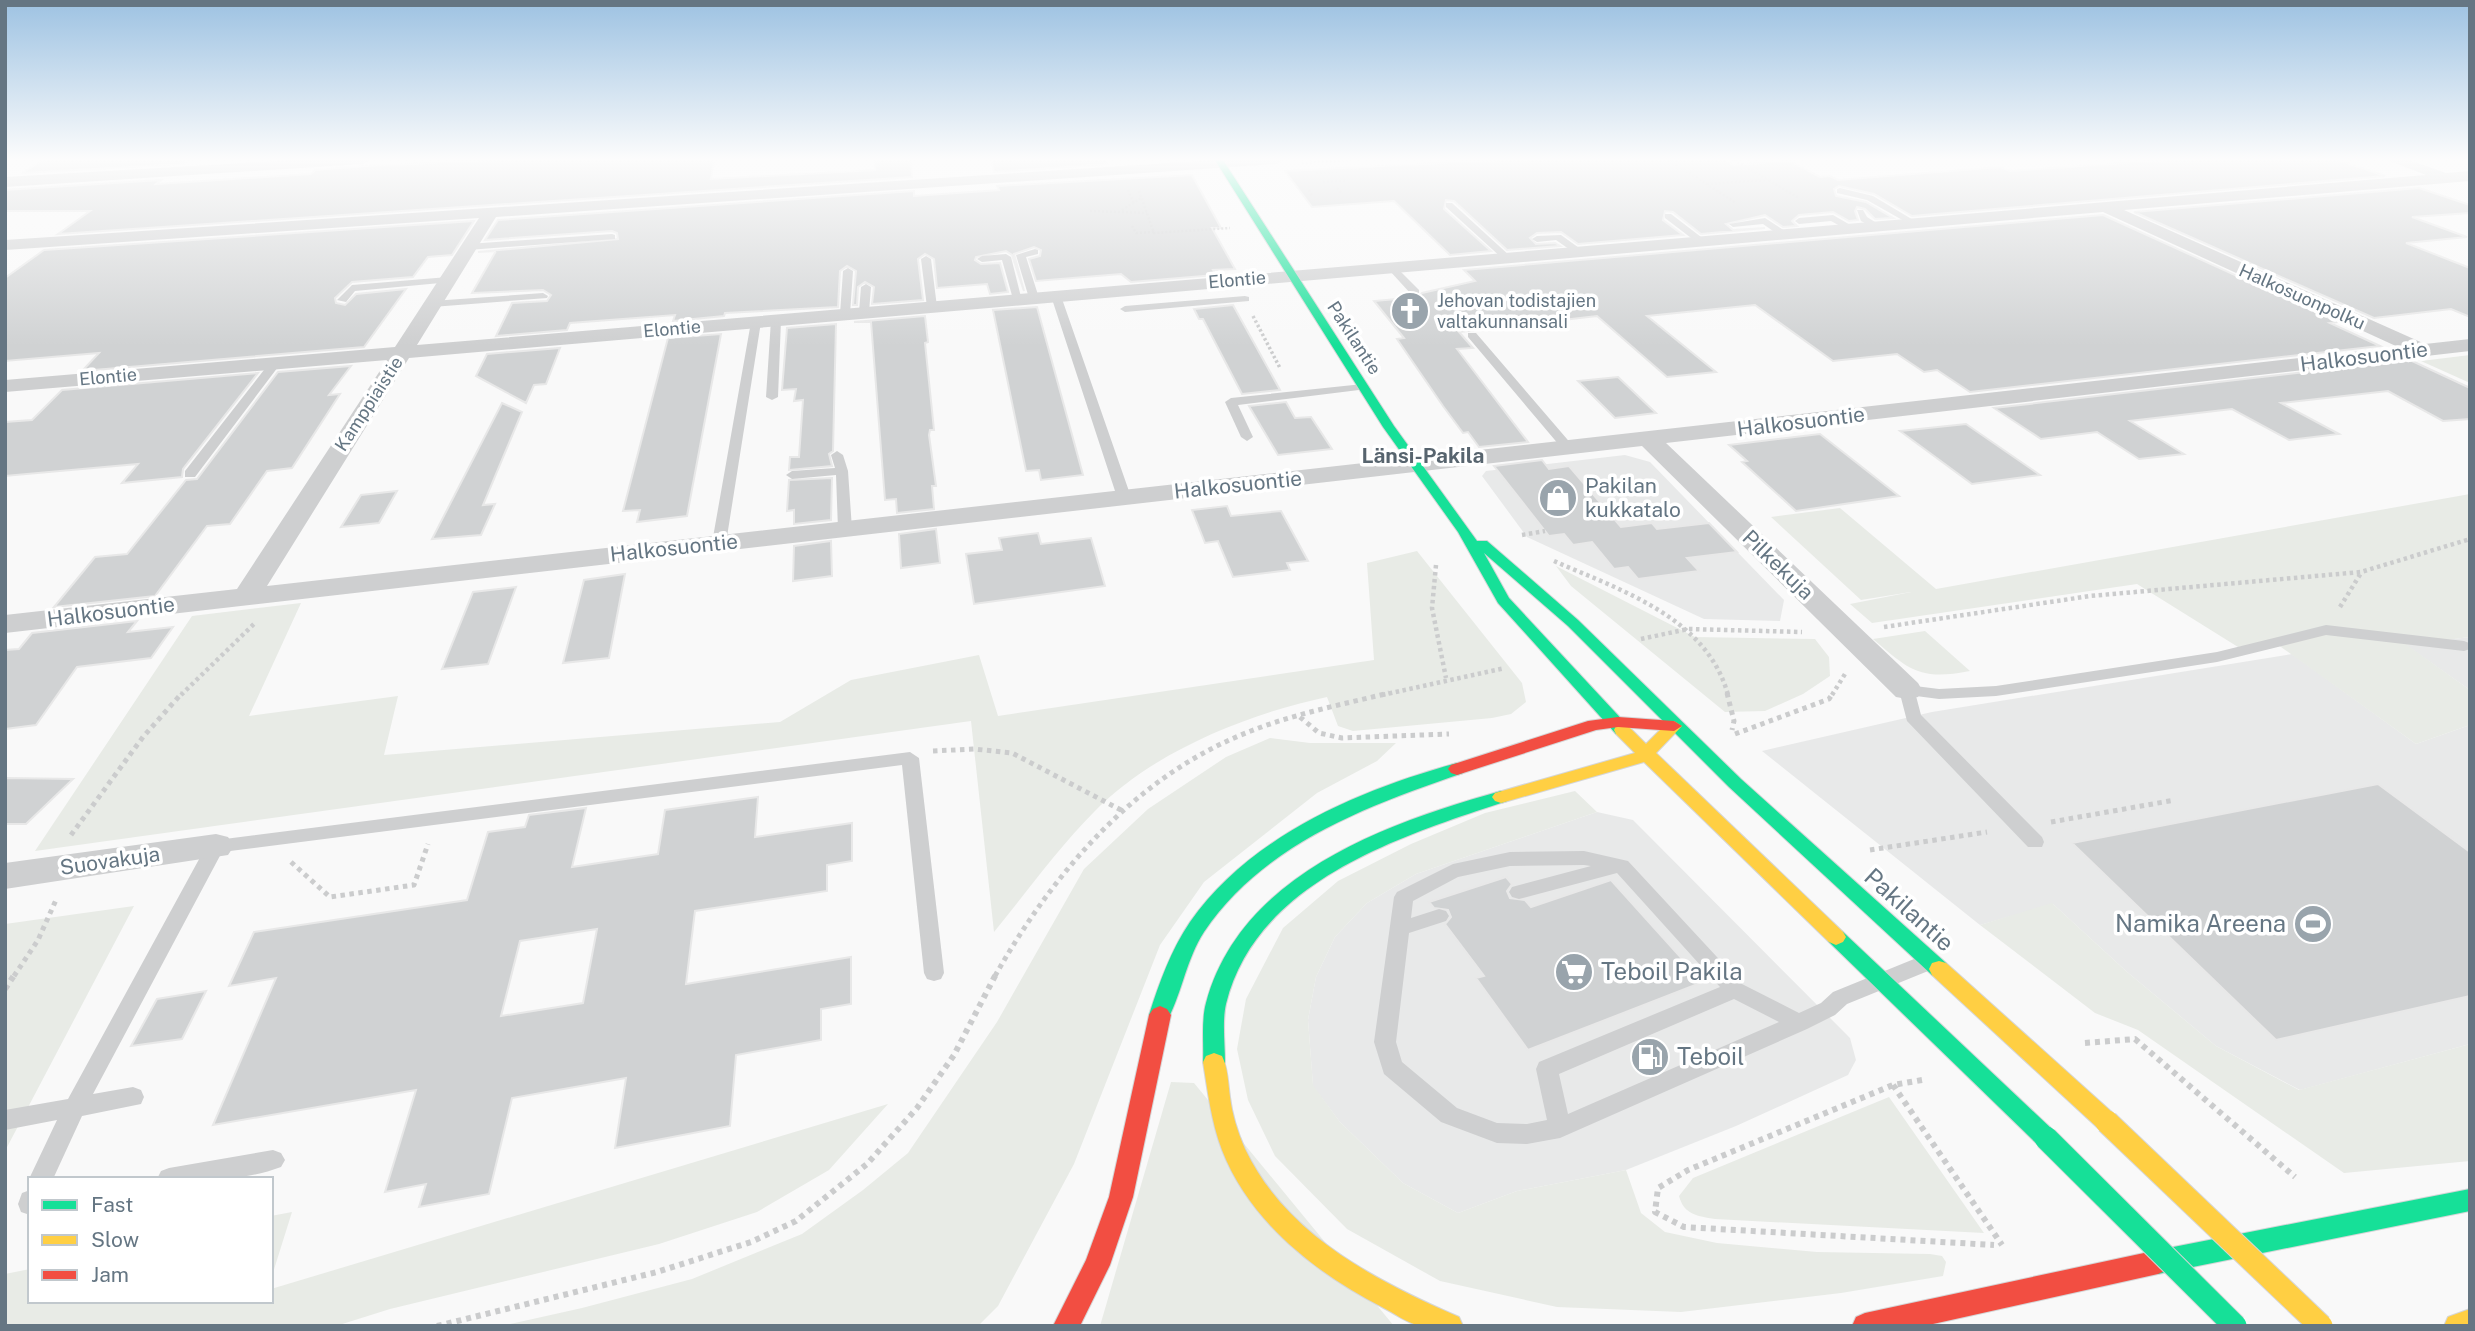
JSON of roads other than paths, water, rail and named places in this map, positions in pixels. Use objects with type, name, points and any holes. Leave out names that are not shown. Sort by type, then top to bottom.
[{"type":"main road","name":"Pakilantie","points":[[1258,222],[1414,465],[1465,531],[1503,600],[1645,755],[2046,1138],[2235,1326]]},
{"type":"main road","name":"Pakilantie","points":[[1465,531],[1536,590],[1596,645],[1674,726],[2107,1122],[2321,1326]]},
{"type":"main road","points":[[1066,1326],[1096,1264],[1132,1157],[1152,1041],[1164,1000],[1181,957],[1203,919],[1234,885],[1298,837],[1334,815],[1444,773],[1561,735],[1613,722],[1674,726]]},
{"type":"main road","points":[[1450,1326],[1395,1304],[1347,1278],[1303,1244],[1243,1170],[1228,1137],[1212,1068],[1211,1028],[1219,985],[1234,951],[1277,898],[1348,852],[1517,792],[1645,755],[1674,726]]},
{"type":"main road","points":[[1865,1326],[2049,1284],[2470,1200]]},
{"type":"main road","points":[[2457,1326],[2470,1322]]},
{"type":"street","points":[[5,245],[342,222]]},
{"type":"street","name":"Kamppiaistie","points":[[246,597],[484,222]]},
{"type":"street","name":"Elontie","points":[[5,386],[1785,235],[1851,222]]},
{"type":"street","name":"Elontie","points":[[1860,222],[1879,228],[1940,222]]},
{"type":"street","name":"Halkosuonpolku","points":[[2135,222],[2420,350]]},
{"type":"street","name":"Halkosuontie","points":[[5,624],[1650,440],[2470,345]]},
{"type":"street","name":"Pilkekuja","points":[[1650,440],[1907,690]]},
{"type":"street","name":"Suovakuja","points":[[5,876],[216,846]]},
{"type":"lane","points":[[1468,222],[1507,258]]},
{"type":"lane","points":[[1676,222],[1702,242]]},
{"type":"lane","points":[[1733,225],[1756,222]]},
{"type":"lane","points":[[1767,222],[1785,235]]},
{"type":"lane","points":[[468,247],[612,237]]},
{"type":"lane","points":[[1536,239],[1558,237],[1579,252]]},
{"type":"lane","points":[[1026,298],[1021,255],[1035,252]]},
{"type":"lane","points":[[982,259],[1006,257],[1026,298]]},
{"type":"lane","points":[[926,259],[932,307]]},
{"type":"lane","points":[[1392,268],[1415,292]]},
{"type":"lane","points":[[848,271],[855,313]]},
{"type":"lane","points":[[342,300],[352,288],[448,280]]},
{"type":"lane","points":[[855,313],[866,287]]},
{"type":"lane","points":[[1165,287],[1174,305]]},
{"type":"lane","points":[[432,304],[542,296]]},
{"type":"lane","points":[[1056,296],[1124,497]]},
{"type":"lane","points":[[1125,309],[1245,299]]},
{"type":"lane","points":[[772,397],[776,320]]},
{"type":"lane","points":[[719,543],[756,322]]},
{"type":"lane","points":[[1472,335],[1569,449]]},
{"type":"lane","points":[[190,474],[275,363]]},
{"type":"lane","points":[[1247,437],[1231,402],[1363,387]]},
{"type":"lane","points":[[837,455],[842,471],[845,529]]},
{"type":"lane","points":[[792,475],[842,471]]},
{"type":"lane","points":[[2035,842],[1913,717],[1907,690],[1939,694],[1996,691],[2217,657],[2326,630],[2464,646]]},
{"type":"lane","points":[[42,1177],[74,1109],[216,846],[910,758],[934,973]]},
{"type":"lane","points":[[1799,1023],[1735,990],[1621,866],[1584,858],[1510,859],[1453,871],[1404,897],[1385,1042],[1392,1067],[1449,1115],[1497,1132],[1527,1134],[1560,1128],[1799,1023],[1828,1009],[1840,998],[1932,961]]},
{"type":"lane","points":[[1519,892],[1621,866]]},
{"type":"lane","points":[[1402,928],[1439,916]]},
{"type":"lane","points":[[1560,1128],[1547,1069],[1735,990]]},
{"type":"lane","points":[[5,1120],[133,1097]]},
{"type":"lane","points":[[180,1177],[273,1160]]},
{"type":"place","name":"Jehovan todistajien valtakunnansali","points":[[1410,311]]},
{"type":"place","name":"Pakilan kukkatalo","points":[[1558,498]]},
{"type":"place","name":"Namika Areena","points":[[2313,924]]},
{"type":"place","name":"Teboil Pakila","points":[[1574,972]]},
{"type":"place","name":"Teboil","points":[[1650,1057]]},
{"type":"district","name":"Länsi-Pakila","points":[[1423,456]]}]
